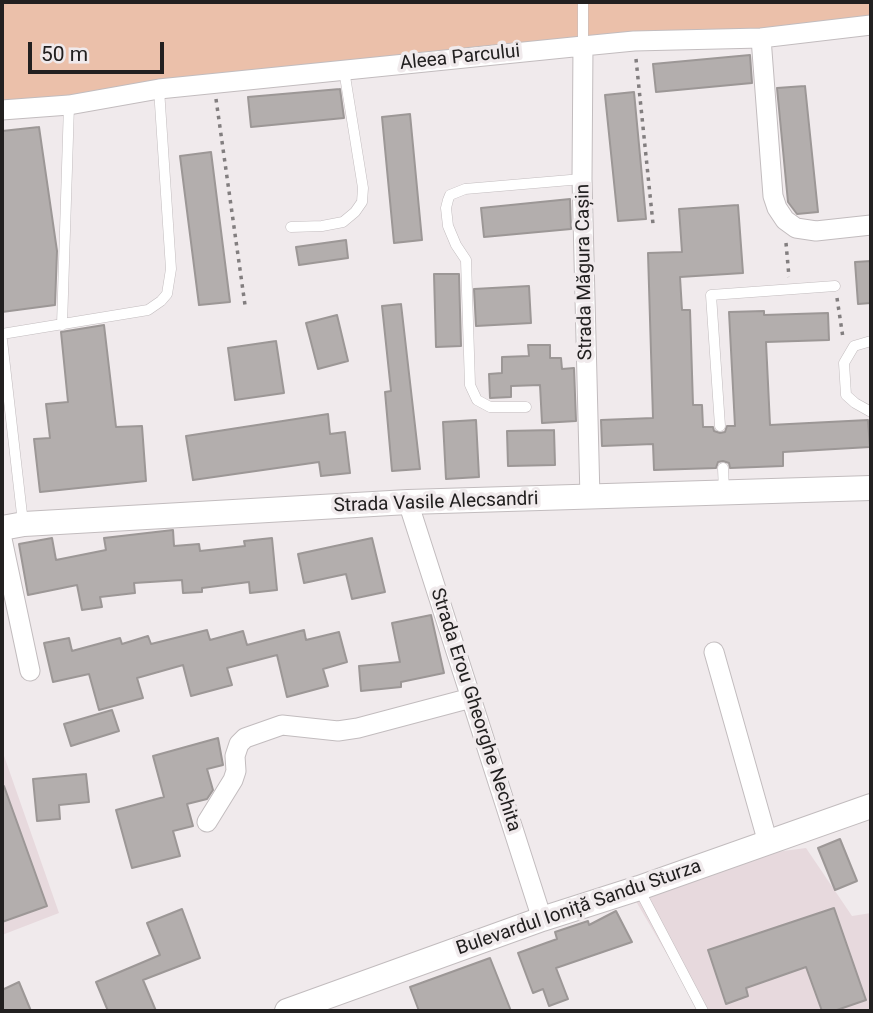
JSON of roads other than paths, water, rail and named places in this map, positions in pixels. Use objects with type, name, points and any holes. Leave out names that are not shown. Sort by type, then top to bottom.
[{"type":"street","name":"Aleea Parcului","points":[[2,110],[69,105],[159,89],[634,41],[761,37],[871,25]]},
{"type":"street","points":[[761,37],[773,196],[777,208],[785,220],[796,228],[817,231],[871,225]]},
{"type":"street","name":"Strada Măgura Cașin","points":[[583,46],[582,179],[590,498]]},
{"type":"street","name":"Strada Vasile Alecsandri","points":[[13,526],[408,502],[871,488]]},
{"type":"street","name":"Strada Erou Gheorghe Nechita","points":[[408,502],[542,919]]},
{"type":"street","points":[[2,539],[30,671]]},
{"type":"street","points":[[713,652],[768,843]]},
{"type":"street","points":[[207,822],[233,780],[236,771],[235,756],[239,744],[245,738],[282,725],[338,731],[358,728],[471,698]]},
{"type":"street","name":"Bulevardul Ioniță Sandu Sturza","points":[[287,1011],[317,1007],[542,919],[639,888],[871,806]]},
{"type":"lane","points":[[583,2],[583,46]]},
{"type":"lane","points":[[291,227],[323,226],[342,222],[355,212],[362,202],[363,188],[344,70]]},
{"type":"lane","points":[[2,334],[148,310],[167,294],[171,269],[159,89]]},
{"type":"lane","points":[[62,325],[69,105]]},
{"type":"lane","points":[[526,407],[490,407],[477,400],[470,386],[466,260],[448,226],[446,208],[450,195],[466,189],[582,179]]},
{"type":"lane","points":[[720,426],[711,295],[835,286]]},
{"type":"lane","points":[[2,340],[13,526]]},
{"type":"lane","points":[[871,341],[854,346],[844,363],[846,395],[871,412]]},
{"type":"lane","points":[[723,468],[724,493]]},
{"type":"lane","points":[[639,888],[703,1011]]}]
